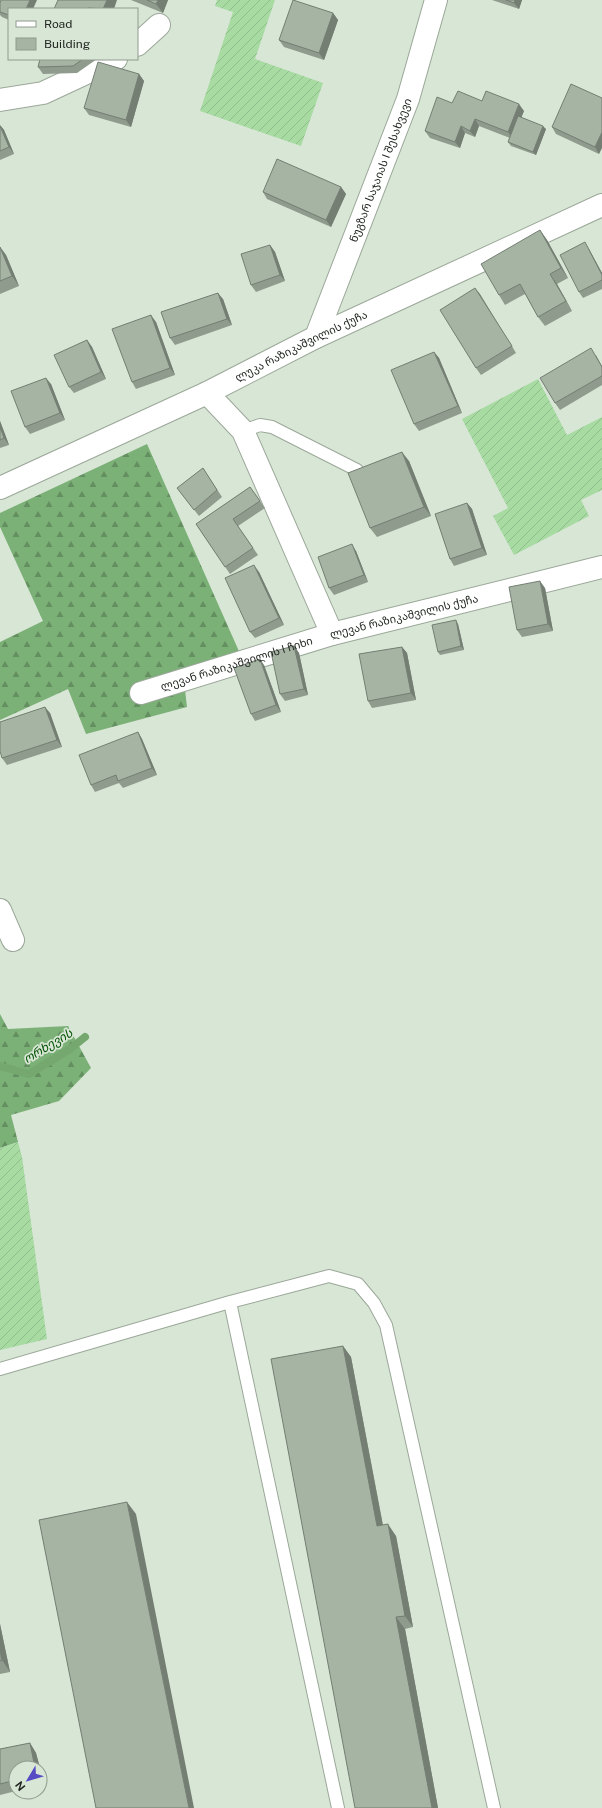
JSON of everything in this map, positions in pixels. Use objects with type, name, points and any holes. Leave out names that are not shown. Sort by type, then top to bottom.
[{"type":"street","name":"ნუგზარ საჯაიას I შესახვევი","points":[[316,337],[408,99],[436,0]]},
{"type":"street","points":[[138,44],[159,25]]},
{"type":"street","points":[[0,100],[43,93],[114,60]]},
{"type":"street","name":"ლუკა რაზიკაშვილის ქუჩა","points":[[0,488],[207,393],[316,337],[602,205]]},
{"type":"street","name":"ლევან რაზიკაშვილის ქუჩა","points":[[207,393],[243,431],[332,634],[602,568]]},
{"type":"street","name":"ლევან რაზიკაშვილის I ჩიხი","points":[[141,693],[332,634]]},
{"type":"street","points":[[0,910],[13,940]]},
{"type":"lane","points":[[243,431],[260,425],[272,427],[357,470]]},
{"type":"lane","points":[[0,1369],[230,1302],[330,1276],[358,1284],[374,1303],[386,1325],[494,1808]]},
{"type":"lane","points":[[230,1302],[338,1808]]},
{"type":"green space","points":[[217,0],[275,0],[255,59],[323,83],[301,146],[200,111],[233,12],[215,6]]},
{"type":"green space","points":[[538,379],[567,435],[602,417],[602,490],[581,500],[589,516],[514,555],[493,516],[508,508],[462,419]]},
{"type":"green space","points":[[147,444],[242,658],[185,690],[187,707],[86,734],[68,689],[0,720],[0,642],[43,621],[0,527],[0,513]]},
{"type":"green space","points":[[0,1014],[8,1029],[68,1026],[91,1068],[59,1101],[11,1115],[18,1142],[0,1148]]},
{"type":"green space","points":[[18,1142],[22,1157],[47,1339],[0,1350],[0,1148]]},
{"type":"building","points":[[1,0],[30,0],[26,8],[8,8],[8,15],[0,12]]},
{"type":"building","points":[[58,0],[107,0],[103,8],[54,8]]},
{"type":"building","points":[[147,0],[158,0],[156,4]]},
{"type":"building","points":[[293,0],[333,13],[319,53],[279,40]]},
{"type":"building","points":[[506,0],[515,0],[514,3]]},
{"type":"building","points":[[40,60],[82,60],[73,66],[38,67]]},
{"type":"building","points":[[98,62],[139,74],[126,120],[84,108]]},
{"type":"building","points":[[571,84],[602,98],[602,132],[595,147],[552,127]]},
{"type":"building","points":[[458,91],[482,101],[486,91],[519,104],[508,132],[475,119],[470,131],[461,126],[455,142],[425,131],[437,97],[452,103]]},
{"type":"building","points":[[518,116],[543,126],[533,152],[508,142]]},
{"type":"building","points":[[0,126],[9,147],[0,151]]},
{"type":"building","points":[[277,159],[341,187],[326,220],[263,192]]},
{"type":"building","points":[[540,230],[561,268],[550,274],[566,301],[538,317],[520,284],[499,295],[481,264]]},
{"type":"building","points":[[585,242],[602,275],[602,280],[579,292],[560,255]]},
{"type":"building","points":[[270,245],[280,275],[251,285],[241,254]]},
{"type":"building","points":[[0,247],[12,276],[0,281]]},
{"type":"building","points":[[475,288],[512,346],[476,368],[440,310]]},
{"type":"building","points":[[218,293],[227,319],[170,338],[161,312]]},
{"type":"building","points":[[151,315],[170,368],[132,382],[112,329]]},
{"type":"building","points":[[87,340],[101,372],[69,387],[54,355]]},
{"type":"building","points":[[591,348],[602,367],[602,376],[555,403],[540,378]]},
{"type":"building","points":[[434,352],[458,406],[414,424],[391,370]]},
{"type":"building","points":[[46,378],[60,413],[25,427],[11,391]]},
{"type":"building","points":[[0,427],[4,438],[0,440]]},
{"type":"building","points":[[402,452],[424,507],[370,528],[348,473]]},
{"type":"building","points":[[203,468],[217,490],[194,510],[177,488]]},
{"type":"building","points":[[250,487],[260,501],[233,519],[253,548],[225,567],[196,524]]},
{"type":"building","points":[[467,503],[482,548],[450,559],[435,514]]},
{"type":"building","points":[[352,544],[364,575],[329,588],[318,557]]},
{"type":"building","points":[[254,565],[279,618],[250,632],[225,578]]},
{"type":"building","points":[[540,581],[548,624],[517,630],[509,587]]},
{"type":"building","points":[[456,620],[461,646],[438,652],[432,625]]},
{"type":"building","points":[[294,646],[304,689],[280,694],[271,652]]},
{"type":"building","points":[[402,647],[411,693],[368,701],[359,654]]},
{"type":"building","points":[[260,659],[276,705],[251,714],[234,668]]},
{"type":"building","points":[[45,707],[57,740],[2,758],[0,751],[0,722]]},
{"type":"building","points":[[138,732],[152,768],[118,781],[116,775],[91,785],[79,755]]},
{"type":"building","points":[[343,1346],[377,1526],[388,1524],[405,1616],[396,1617],[432,1808],[355,1808],[271,1359]]},
{"type":"building","points":[[127,1502],[189,1808],[96,1808],[39,1520]]},
{"type":"building","points":[[0,1650],[2,1660],[0,1661]]},
{"type":"building","points":[[30,1743],[33,1760],[8,1760],[8,1782],[0,1784],[0,1749]]},
{"type":"waterway","name":"ორხევის","points":[[0,1066],[29,1074],[70,1049],[85,1037]]}]
